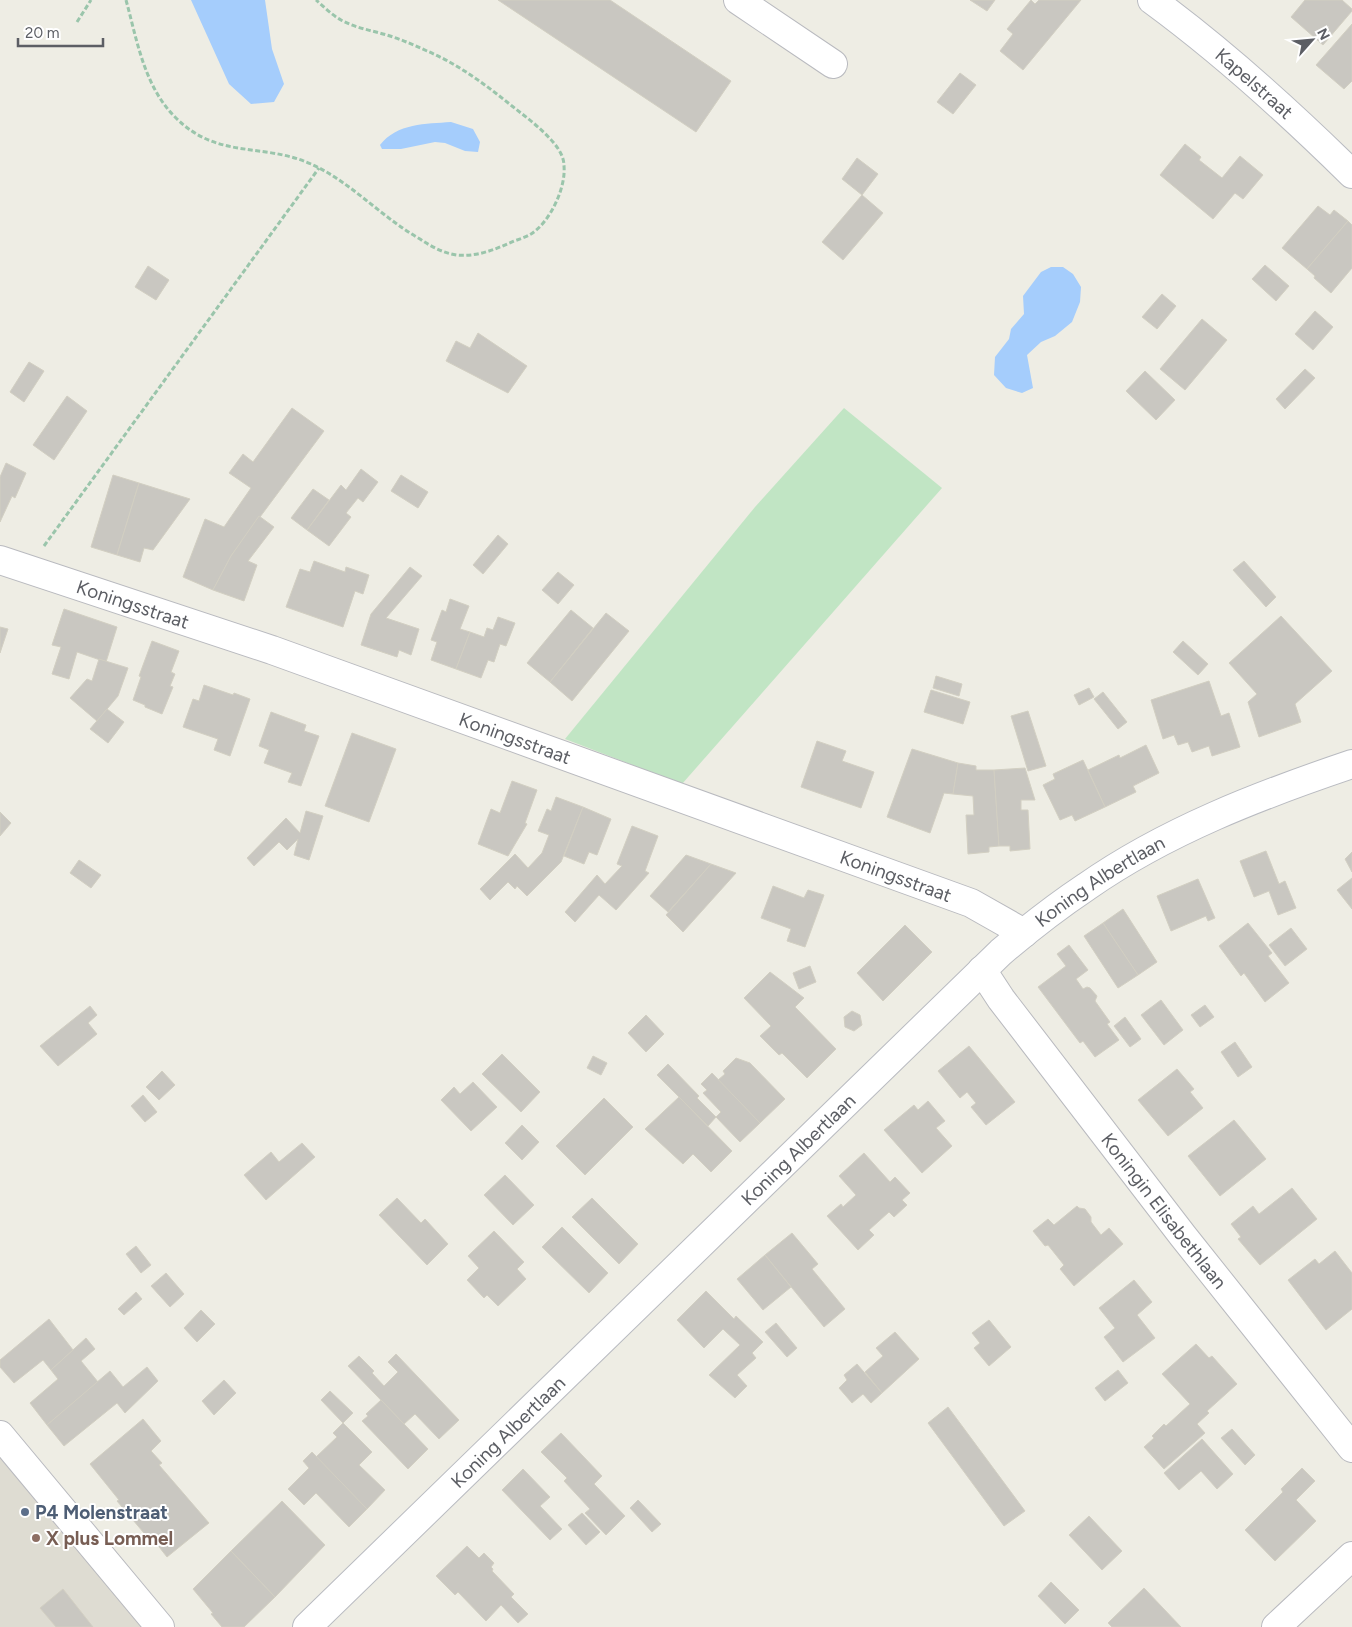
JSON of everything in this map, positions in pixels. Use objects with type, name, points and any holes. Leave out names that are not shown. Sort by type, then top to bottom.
[{"type":"street","points":[[738,0],[833,64]]},
{"type":"street","name":"Kapelstraat","points":[[1152,0],[1251,79],[1313,135],[1352,174]]},
{"type":"street","name":"Koningsstraat","points":[[0,560],[272,650],[971,903],[1024,933]]},
{"type":"street","name":"Koning Albertlaan","points":[[307,1627],[982,970],[1024,933],[1086,886],[1130,859],[1186,830],[1246,802],[1352,764]]},
{"type":"street","name":"Koningin Elisabethlaan","points":[[982,970],[1001,999],[1171,1220],[1352,1448]]},
{"type":"street","points":[[0,1435],[160,1627]]},
{"type":"street","points":[[1276,1627],[1352,1556]]},
{"type":"path","points":[[77,22],[90,0]]},
{"type":"path","points":[[126,0],[144,66],[153,86],[175,117],[205,139],[223,146],[287,155],[319,168],[356,192],[407,232],[438,250],[454,255],[470,256],[497,249],[532,234],[551,212],[558,200],[563,184],[565,168],[562,155],[553,143],[537,126],[488,87],[431,52],[393,37],[352,25],[339,19],[316,0]]},
{"type":"path","points":[[27,569],[319,168]]},
{"type":"shaded area","name":"X plus Lommel","points":[[0,1449],[145,1627],[0,1627]]},
{"type":"green space","points":[[844,408],[942,488],[682,784],[565,739],[755,507]]},
{"type":"water","points":[[191,0],[265,0],[272,49],[284,84],[274,102],[251,104],[229,84]]},
{"type":"water","points":[[451,122],[473,129],[480,142],[478,152],[465,151],[445,143],[435,142],[401,149],[382,149],[380,145],[395,132],[403,129],[422,124]]},
{"type":"water","points":[[1051,267],[1063,267],[1073,274],[1081,287],[1080,302],[1072,322],[1055,336],[1041,342],[1027,355],[1033,388],[1022,393],[1006,388],[994,375],[995,357],[1009,339],[1011,329],[1024,314],[1023,296],[1041,272]]},
{"type":"building","points":[[498,0],[610,0],[731,81],[696,132]]},
{"type":"building","points":[[970,0],[995,0],[987,11]]},
{"type":"building","points":[[1031,0],[1035,4],[1039,0],[1081,0],[1023,70],[1000,51],[1013,34],[1007,29]]},
{"type":"building","points":[[1305,0],[1342,0],[1352,9],[1323,45],[1291,17]]},
{"type":"building","points":[[1352,24],[1352,81],[1344,89],[1316,65]]},
{"type":"building","points":[[960,73],[976,85],[953,114],[937,102]]},
{"type":"building","points":[[1185,144],[1201,157],[1199,160],[1222,178],[1240,156],[1263,175],[1243,199],[1235,193],[1213,219],[1160,175]]},
{"type":"building","points":[[857,158],[878,174],[862,195],[842,179]]},
{"type":"building","points":[[862,195],[883,213],[843,260],[822,242]]},
{"type":"building","points":[[1318,206],[1330,215],[1334,210],[1348,221],[1307,269],[1282,248]]},
{"type":"building","points":[[1348,221],[1352,225],[1352,268],[1331,293],[1307,269]]},
{"type":"building","points":[[1265,265],[1289,286],[1276,301],[1252,279]]},
{"type":"building","points":[[148,266],[169,280],[156,300],[135,287]]},
{"type":"building","points":[[1162,294],[1176,306],[1157,329],[1142,317]]},
{"type":"building","points":[[1315,311],[1333,327],[1313,350],[1295,334]]},
{"type":"building","points":[[1202,319],[1227,340],[1185,390],[1160,369]]},
{"type":"building","points":[[478,333],[527,366],[508,393],[446,361],[456,341],[470,348]]},
{"type":"building","points":[[29,362],[44,371],[24,402],[10,392]]},
{"type":"building","points":[[1305,369],[1315,378],[1285,409],[1276,399]]},
{"type":"building","points":[[1145,371],[1175,400],[1156,420],[1126,391]]},
{"type":"building","points":[[67,396],[87,411],[54,460],[33,445]]},
{"type":"building","points":[[292,408],[324,431],[231,556],[213,590],[183,577],[205,519],[224,527],[251,488],[229,473],[243,454],[253,462]]},
{"type":"building","points":[[6,463],[26,473],[15,498],[12,496],[0,522],[0,477]]},
{"type":"building","points":[[361,469],[378,482],[363,502],[358,498],[346,513],[351,517],[329,546],[307,530],[341,485],[346,490]]},
{"type":"building","points":[[113,475],[139,483],[117,555],[91,547]]},
{"type":"building","points":[[401,475],[428,492],[418,508],[391,491]]},
{"type":"building","points":[[139,483],[190,499],[153,550],[144,548],[140,562],[117,555]]},
{"type":"building","points":[[313,489],[329,500],[307,530],[291,518]]},
{"type":"building","points":[[259,516],[274,527],[248,561],[257,565],[244,601],[213,590],[231,556]]},
{"type":"building","points":[[498,535],[508,544],[483,574],[473,565]]},
{"type":"building","points":[[314,561],[345,572],[346,567],[369,575],[363,594],[355,591],[343,627],[286,607],[300,569],[310,572]]},
{"type":"building","points":[[1244,561],[1276,597],[1266,607],[1233,570]]},
{"type":"building","points":[[410,567],[422,576],[386,618],[419,629],[411,655],[399,650],[397,657],[361,645],[371,614]]},
{"type":"building","points":[[558,572],[574,585],[558,604],[542,590]]},
{"type":"building","points":[[450,599],[469,606],[460,629],[470,632],[456,669],[431,660],[437,642],[431,640],[442,610],[446,612]]},
{"type":"building","points":[[64,609],[117,627],[106,662],[77,652],[69,679],[52,674],[61,647],[52,645]]},
{"type":"building","points":[[571,610],[593,628],[550,682],[527,663]]},
{"type":"building","points":[[606,613],[629,631],[572,701],[550,682]]},
{"type":"building","points":[[1281,616],[1332,671],[1295,704],[1301,722],[1259,737],[1248,702],[1257,694],[1229,663]]},
{"type":"building","points":[[498,617],[515,623],[506,646],[500,644],[494,662],[488,660],[481,678],[456,669],[470,632],[484,637],[487,628],[493,630]]},
{"type":"building","points":[[0,627],[8,629],[0,653]]},
{"type":"building","points":[[152,641],[179,651],[171,672],[175,674],[170,686],[173,687],[162,714],[133,700],[141,677],[139,676]]},
{"type":"building","points":[[1183,641],[1208,664],[1198,675],[1173,652]]},
{"type":"building","points":[[99,659],[128,668],[118,696],[97,721],[70,698],[87,679],[92,681]]},
{"type":"building","points":[[936,676],[962,684],[959,696],[933,688]]},
{"type":"building","points":[[1209,681],[1221,716],[1229,713],[1240,747],[1212,756],[1209,746],[1192,752],[1188,742],[1178,745],[1174,735],[1163,739],[1151,700]]},
{"type":"building","points":[[204,685],[250,699],[230,756],[214,750],[218,739],[183,727],[193,699],[199,701]]},
{"type":"building","points":[[1089,688],[1094,697],[1079,705],[1074,695]]},
{"type":"building","points":[[931,690],[970,702],[963,724],[924,712]]},
{"type":"building","points":[[1103,692],[1127,722],[1118,729],[1094,699]]},
{"type":"building","points":[[107,709],[124,722],[108,743],[90,729]]},
{"type":"building","points":[[1028,711],[1046,766],[1028,771],[1011,716]]},
{"type":"building","points":[[271,712],[306,725],[304,731],[319,736],[301,786],[288,782],[292,773],[264,763],[269,750],[259,746]]},
{"type":"building","points":[[352,733],[396,749],[369,822],[325,806]]},
{"type":"building","points":[[817,741],[846,751],[842,761],[874,772],[861,808],[801,787]]},
{"type":"building","points":[[1146,745],[1159,773],[1133,786],[1136,792],[1105,807],[1088,770],[1119,755],[1120,758]]},
{"type":"building","points":[[912,749],[958,763],[953,794],[944,793],[930,833],[887,817]]},
{"type":"building","points":[[1083,760],[1105,807],[1075,821],[1072,815],[1060,820],[1043,785],[1055,779],[1053,774]]},
{"type":"building","points":[[958,763],[976,766],[976,770],[994,770],[999,846],[989,847],[989,852],[968,854],[966,815],[974,815],[973,796],[953,794]]},
{"type":"building","points":[[1025,768],[1035,800],[1021,800],[1021,810],[1028,810],[1030,849],[1010,851],[1010,846],[999,846],[994,770]]},
{"type":"building","points":[[512,781],[537,790],[525,823],[527,824],[508,856],[478,844],[491,809],[500,813]]},
{"type":"building","points":[[556,797],[583,807],[561,862],[527,896],[517,886],[515,889],[508,882],[490,900],[480,889],[515,854],[528,868],[542,853],[549,835],[538,831],[547,809],[551,811]]},
{"type":"building","points":[[583,807],[611,819],[597,855],[589,852],[584,864],[564,856]]},
{"type":"building","points":[[306,811],[323,816],[309,860],[294,855],[298,839],[287,850],[279,842],[254,866],[247,858],[286,818],[300,833]]},
{"type":"building","points":[[0,812],[11,823],[0,836]]},
{"type":"building","points":[[632,826],[658,836],[645,871],[649,873],[616,910],[599,895],[575,922],[565,912],[597,875],[605,884],[622,866],[617,864]]},
{"type":"building","points":[[1266,851],[1279,884],[1285,881],[1296,908],[1278,915],[1269,891],[1254,897],[1240,861]]},
{"type":"building","points":[[1352,852],[1352,872],[1345,859]]},
{"type":"building","points":[[686,855],[711,864],[668,912],[650,896]]},
{"type":"building","points":[[79,860],[101,875],[91,888],[70,873]]},
{"type":"building","points":[[711,864],[736,873],[683,932],[666,915]]},
{"type":"building","points":[[1352,878],[1352,909],[1337,890]]},
{"type":"building","points":[[1198,879],[1215,918],[1208,921],[1206,916],[1171,931],[1157,896]]},
{"type":"building","points":[[773,886],[804,898],[808,890],[824,895],[805,947],[787,941],[791,929],[761,918]]},
{"type":"building","points":[[1123,909],[1157,962],[1138,975],[1103,923]]},
{"type":"building","points":[[1103,923],[1138,975],[1118,988],[1084,936]]},
{"type":"building","points":[[1248,923],[1272,953],[1268,956],[1289,983],[1265,1002],[1244,973],[1241,976],[1219,946]]},
{"type":"building","points":[[905,925],[932,952],[883,1001],[857,973]]},
{"type":"building","points":[[1291,928],[1307,949],[1285,966],[1269,945]]},
{"type":"building","points":[[1069,945],[1088,970],[1076,979],[1083,989],[1090,988],[1097,996],[1095,1001],[1110,1022],[1107,1024],[1119,1040],[1095,1057],[1083,1041],[1080,1043],[1038,987],[1066,966],[1057,954]]},
{"type":"building","points":[[810,966],[816,982],[799,989],[793,973]]},
{"type":"building","points":[[770,972],[804,998],[795,1007],[836,1049],[807,1078],[782,1053],[779,1055],[760,1036],[771,1026],[744,998]]},
{"type":"building","points":[[1161,1000],[1183,1030],[1164,1045],[1141,1015]]},
{"type":"building","points":[[1205,1005],[1214,1017],[1200,1027],[1191,1015]]},
{"type":"building","points":[[90,1006],[97,1015],[88,1023],[97,1034],[58,1066],[40,1046]]},
{"type":"building","points":[[852,1011],[860,1015],[862,1025],[854,1031],[845,1027],[844,1017]]},
{"type":"building","points":[[646,1015],[664,1034],[646,1052],[628,1033]]},
{"type":"building","points":[[1125,1017],[1141,1039],[1130,1047],[1114,1026]]},
{"type":"building","points":[[1235,1042],[1252,1067],[1238,1077],[1221,1052]]},
{"type":"building","points":[[969,1046],[1015,1102],[986,1125],[971,1107],[976,1103],[967,1092],[960,1098],[938,1071]]},
{"type":"building","points":[[502,1054],[540,1092],[521,1112],[482,1074]]},
{"type":"building","points":[[593,1056],[607,1063],[601,1075],[587,1068]]},
{"type":"building","points":[[736,1058],[750,1063],[785,1099],[760,1123],[718,1080],[725,1074],[723,1071]]},
{"type":"building","points":[[668,1064],[716,1117],[708,1126],[657,1075]]},
{"type":"building","points":[[1177,1069],[1194,1089],[1190,1092],[1203,1108],[1168,1136],[1138,1100]]},
{"type":"building","points":[[162,1071],[175,1085],[159,1100],[146,1087]]},
{"type":"building","points":[[712,1073],[760,1123],[740,1142],[716,1117],[721,1112],[703,1093],[707,1090],[701,1084]]},
{"type":"building","points":[[473,1082],[497,1107],[471,1131],[441,1100],[454,1087],[460,1094]]},
{"type":"building","points":[[143,1095],[157,1112],[145,1122],[131,1106]]},
{"type":"building","points":[[679,1097],[732,1151],[711,1172],[693,1154],[683,1164],[645,1129]]},
{"type":"building","points":[[604,1098],[633,1127],[585,1175],[556,1146]]},
{"type":"building","points":[[928,1101],[945,1121],[936,1128],[952,1146],[922,1173],[884,1130],[914,1105],[918,1110]]},
{"type":"building","points":[[1234,1120],[1266,1159],[1220,1196],[1188,1156]]},
{"type":"building","points":[[522,1125],[539,1142],[522,1160],[505,1143]]},
{"type":"building","points":[[302,1143],[315,1157],[266,1200],[244,1175],[271,1152],[279,1162]]},
{"type":"building","points":[[864,1153],[890,1182],[895,1177],[910,1193],[902,1200],[907,1205],[894,1217],[889,1212],[869,1230],[874,1235],[858,1250],[827,1216],[841,1204],[843,1207],[856,1195],[839,1176]]},
{"type":"building","points":[[505,1175],[534,1205],[513,1225],[484,1195]]},
{"type":"building","points":[[1292,1188],[1317,1219],[1260,1265],[1238,1239],[1241,1237],[1231,1224],[1253,1206],[1259,1214]]},
{"type":"building","points":[[397,1198],[421,1223],[425,1219],[448,1244],[427,1265],[379,1215]]},
{"type":"building","points":[[592,1198],[638,1244],[619,1264],[572,1217]]},
{"type":"building","points":[[1077,1206],[1085,1209],[1091,1217],[1091,1222],[1101,1235],[1109,1228],[1123,1244],[1074,1286],[1060,1269],[1064,1265],[1048,1245],[1045,1246],[1033,1231],[1048,1219],[1054,1225]]},
{"type":"building","points":[[562,1227],[608,1273],[589,1293],[542,1247]]},
{"type":"building","points":[[494,1231],[524,1262],[517,1269],[526,1279],[498,1306],[487,1295],[484,1298],[467,1280],[479,1268],[468,1256]]},
{"type":"building","points":[[792,1233],[818,1264],[812,1269],[845,1309],[824,1327],[765,1255]]},
{"type":"building","points":[[136,1246],[151,1265],[141,1273],[126,1254]]},
{"type":"building","points":[[1335,1251],[1352,1273],[1352,1309],[1326,1330],[1288,1280],[1315,1259],[1319,1264]]},
{"type":"building","points":[[765,1255],[791,1287],[763,1310],[737,1279]]},
{"type":"building","points":[[166,1273],[184,1294],[170,1307],[151,1286]]},
{"type":"building","points":[[1134,1280],[1152,1302],[1137,1315],[1155,1338],[1123,1362],[1104,1337],[1115,1328],[1099,1308]]},
{"type":"building","points":[[706,1291],[734,1319],[736,1316],[763,1342],[752,1353],[756,1358],[737,1375],[747,1386],[735,1398],[709,1375],[740,1345],[723,1329],[704,1348],[677,1320]]},
{"type":"building","points":[[136,1292],[142,1299],[124,1315],[118,1309]]},
{"type":"building","points":[[201,1310],[215,1324],[197,1342],[184,1328]]},
{"type":"building","points":[[49,1319],[73,1350],[51,1370],[43,1360],[14,1383],[0,1367],[0,1360]]},
{"type":"building","points":[[989,1320],[1011,1347],[989,1366],[974,1348],[980,1343],[972,1333]]},
{"type":"building","points":[[776,1323],[797,1348],[787,1357],[765,1332]]},
{"type":"building","points":[[895,1332],[919,1359],[882,1393],[865,1372],[883,1356],[876,1348]]},
{"type":"building","points":[[86,1338],[95,1349],[81,1361],[98,1382],[47,1425],[30,1403],[58,1379],[51,1370]]},
{"type":"building","points":[[1196,1344],[1209,1358],[1212,1356],[1237,1384],[1207,1411],[1209,1413],[1197,1424],[1205,1433],[1164,1469],[1144,1447],[1154,1438],[1152,1436],[1164,1424],[1166,1426],[1190,1404],[1162,1374]]},
{"type":"building","points":[[396,1354],[459,1420],[439,1439],[415,1414],[404,1424],[348,1366],[359,1356],[374,1371],[372,1373],[384,1386],[398,1372],[388,1362]]},
{"type":"building","points":[[857,1364],[882,1393],[871,1403],[863,1394],[852,1403],[839,1388],[847,1380],[844,1375]]},
{"type":"building","points":[[147,1367],[158,1381],[125,1413],[117,1403],[64,1446],[47,1425],[110,1371],[123,1387]]},
{"type":"building","points":[[1118,1370],[1128,1383],[1105,1401],[1095,1388]]},
{"type":"building","points":[[224,1380],[236,1393],[214,1415],[202,1401]]},
{"type":"building","points":[[330,1391],[353,1413],[343,1423],[321,1400]]},
{"type":"building","points":[[381,1400],[428,1449],[408,1469],[362,1421],[368,1416],[366,1414]]},
{"type":"building","points":[[948,1407],[1025,1511],[1004,1526],[928,1423]]},
{"type":"building","points":[[143,1419],[161,1441],[151,1451],[162,1463],[159,1465],[209,1523],[167,1557],[156,1543],[154,1545],[117,1501],[119,1500],[90,1464]]},
{"type":"building","points":[[343,1423],[372,1452],[359,1465],[385,1490],[367,1509],[316,1457],[337,1437],[333,1433]]},
{"type":"building","points":[[1232,1429],[1255,1455],[1245,1465],[1221,1438]]},
{"type":"building","points":[[561,1433],[602,1476],[594,1484],[625,1516],[606,1535],[585,1513],[590,1509],[564,1481],[567,1478],[541,1452]]},
{"type":"building","points":[[1202,1439],[1233,1474],[1217,1489],[1201,1471],[1179,1490],[1164,1473]]},
{"type":"building","points":[[312,1452],[367,1509],[349,1527],[316,1493],[304,1505],[288,1489],[309,1468],[303,1461]]},
{"type":"building","points":[[1302,1468],[1315,1481],[1296,1500],[1316,1521],[1275,1561],[1245,1530],[1283,1492],[1281,1489]]},
{"type":"building","points":[[523,1469],[550,1497],[540,1506],[562,1529],[550,1540],[502,1490]]},
{"type":"building","points":[[638,1500],[661,1524],[652,1532],[630,1508]]},
{"type":"building","points":[[282,1501],[325,1545],[275,1597],[231,1551]]},
{"type":"building","points":[[582,1513],[600,1532],[586,1545],[568,1525]]},
{"type":"building","points":[[1089,1516],[1122,1551],[1102,1570],[1069,1535]]},
{"type":"building","points":[[467,1546],[479,1558],[484,1553],[494,1563],[491,1567],[492,1571],[514,1594],[511,1597],[528,1614],[518,1623],[501,1605],[486,1621],[458,1592],[455,1595],[436,1576]]},
{"type":"building","points":[[231,1551],[275,1597],[244,1627],[222,1627],[193,1589]]},
{"type":"building","points":[[1051,1582],[1079,1610],[1065,1624],[1038,1596]]},
{"type":"building","points":[[1144,1588],[1181,1627],[1112,1627],[1108,1623]]},
{"type":"building","points":[[63,1589],[93,1627],[56,1627],[40,1608]]},
{"type":"place","name":"P4 Molenstraat","points":[[25,1512]]},
{"type":"place","name":"X plus Lommel","points":[[36,1538]]}]
